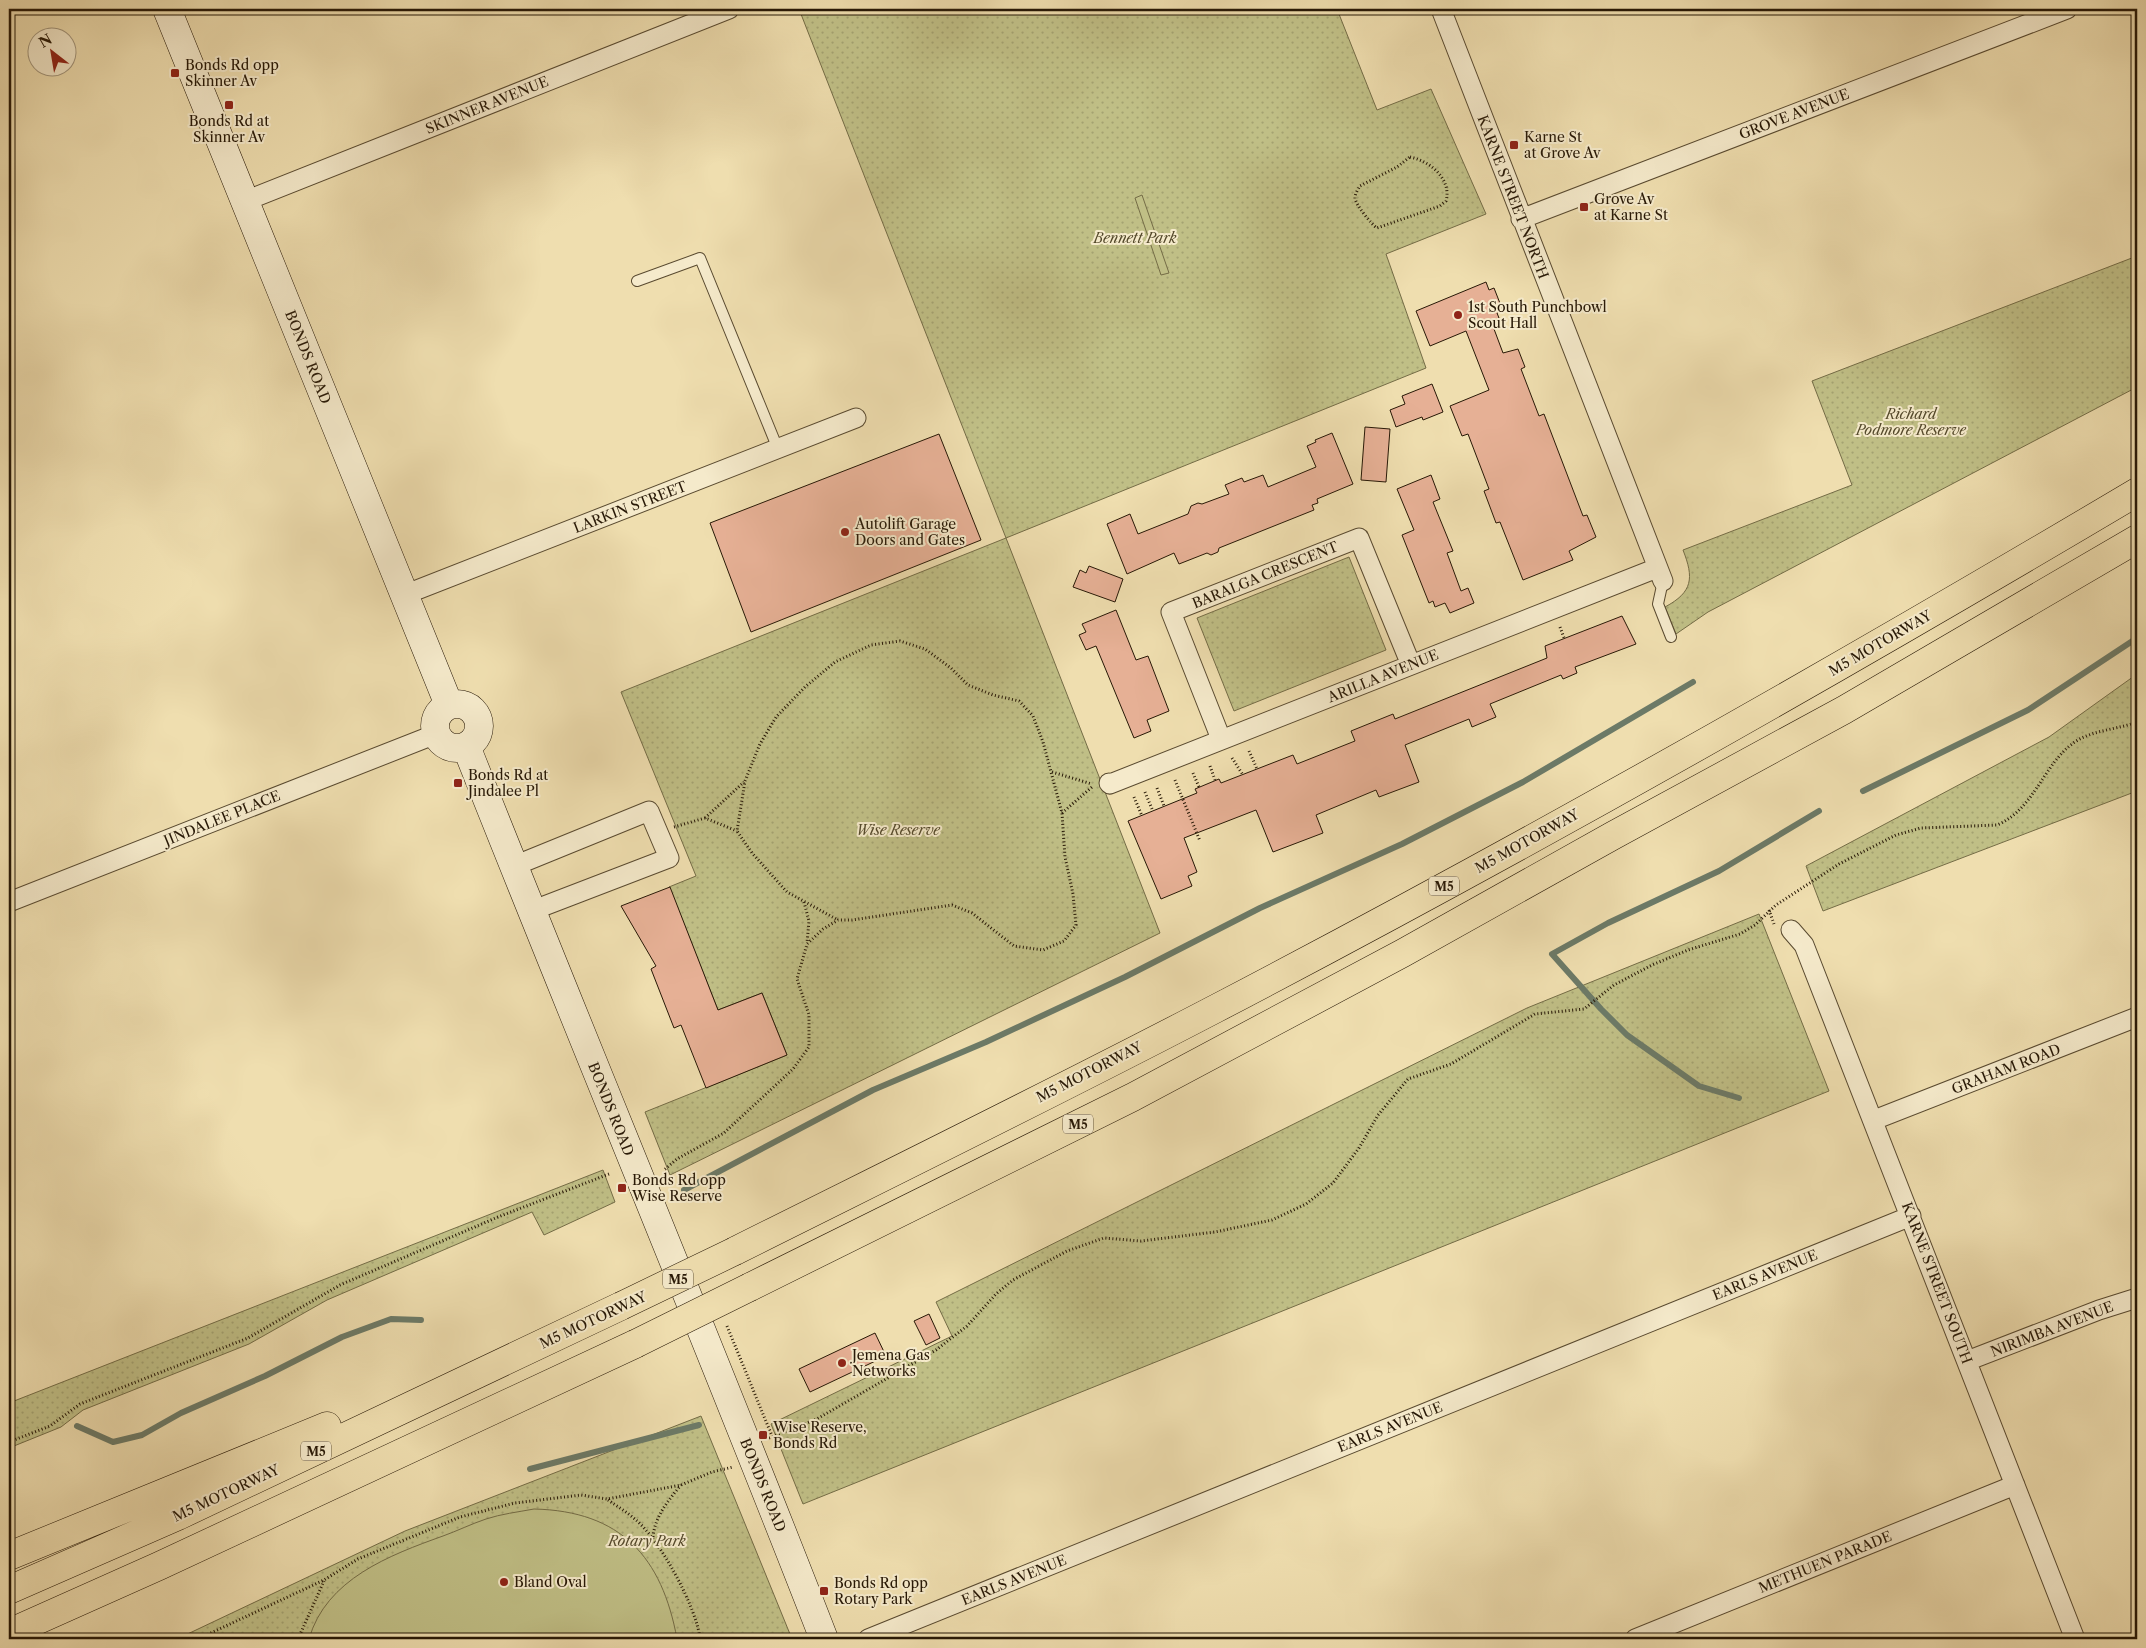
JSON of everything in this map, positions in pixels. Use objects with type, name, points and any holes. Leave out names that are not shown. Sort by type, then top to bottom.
[{"type":"highway","name":"M5 MOTORWAY","points":[[9,1590],[178,1516],[621,1306],[735,1251],[1213,1010],[1472,872],[1796,692],[2137,492]]},
{"type":"highway","name":"M5","points":[[9,1633],[160,1566],[635,1344],[1133,1097],[1403,953],[1622,830],[1844,710],[2137,539]]},
{"type":"highway","name":"M5","points":[[9,1556],[621,1306]]},
{"type":"highway","name":"M5","points":[[29,1639],[160,1566]]},
{"type":"main road","name":"BONDS ROAD","points":[[167,9],[449,705]]},
{"type":"main road","points":[[449,705],[464,705],[471,709],[478,721],[476,736],[466,746],[452,748],[445,745],[436,734],[435,720],[443,708],[449,705]]},
{"type":"main road","name":"BONDS ROAD","points":[[466,746],[706,1340],[824,1639]]},
{"type":"street","name":"SKINNER AVENUE","points":[[245,201],[729,9]]},
{"type":"street","name":"KARNE STREET NORTH","points":[[1441,9],[1660,574]]},
{"type":"street","name":"GROVE AVENUE","points":[[1521,219],[2067,9]]},
{"type":"street","name":"LARKIN STREET","points":[[404,595],[856,418]]},
{"type":"street","name":"BARALGA CRESCENT","points":[[1222,739],[1171,612],[1359,538],[1411,665]]},
{"type":"street","name":"ARILLA AVENUE","points":[[1102,784],[1411,665],[1660,574]]},
{"type":"street","name":"JINDALEE PLACE","points":[[9,902],[436,734]]},
{"type":"street","points":[[514,866],[649,811],[658,832],[668,858],[532,911]]},
{"type":"street","name":"KARNE STREET SOUTH","points":[[1791,930],[1804,945],[1874,1120],[2075,1639]]},
{"type":"street","name":"GRAHAM ROAD","points":[[1874,1120],[2137,1017]]},
{"type":"street","name":"EARLS AVENUE","points":[[868,1639],[1911,1216]]},
{"type":"street","name":"NIRIMBA AVENUE","points":[[1967,1361],[2099,1310],[2137,1298]]},
{"type":"street","name":"METHUEN PARADE","points":[[1635,1639],[2016,1485]]},
{"type":"lane","points":[[637,281],[700,258],[778,449]]},
{"type":"lane","points":[[1660,574],[1658,604],[1671,637]]},
{"type":"path","points":[[1410,157],[1438,171],[1443,179],[1446,190],[1446,201],[1440,206],[1377,228],[1373,226],[1356,203],[1357,191],[1360,186],[1397,167],[1410,157]]},
{"type":"path","points":[[705,818],[737,831],[752,852],[787,892],[838,920],[852,920],[952,905],[972,913],[1014,946],[1043,950],[1064,941],[1076,925],[1073,894],[1065,857],[1062,813],[1052,772],[1033,716],[1019,701],[993,695],[968,684],[951,668],[925,649],[900,641],[871,645],[835,662],[805,687],[776,717],[760,744],[745,781],[737,831]]},
{"type":"path","points":[[772,1436],[816,1419],[936,1350],[968,1326],[996,1294],[1030,1270],[1067,1251],[1104,1238],[1141,1241],[1215,1232],[1272,1220],[1306,1204],[1333,1183],[1359,1148],[1378,1115],[1408,1079],[1451,1064],[1535,1014],[1584,1008],[1614,985],[1670,958],[1740,934],[1755,925],[1776,905],[1839,864],[1896,835],[1922,828],[1997,825],[2008,820],[2024,806],[2064,751],[2079,740],[2137,722]]},
{"type":"path","points":[[1249,751],[1256,769]]},
{"type":"path","points":[[1232,758],[1243,776]]},
{"type":"path","points":[[1210,766],[1215,780]]},
{"type":"path","points":[[1052,772],[1102,784]]},
{"type":"path","points":[[1193,773],[1199,787]]},
{"type":"path","points":[[1176,780],[1200,840]]},
{"type":"path","points":[[658,832],[705,818],[745,781]]},
{"type":"path","points":[[1062,813],[1102,784]]},
{"type":"path","points":[[1157,788],[1164,806]]},
{"type":"path","points":[[1145,792],[1152,809]]},
{"type":"path","points":[[1134,797],[1142,816]]},
{"type":"path","points":[[664,1170],[677,1159],[724,1133],[792,1068],[809,1046],[809,1015],[797,979],[807,944],[809,921],[804,902]]},
{"type":"path","points":[[807,944],[823,929],[838,920]]},
{"type":"path","points":[[9,1442],[50,1426],[80,1404],[248,1338],[340,1285],[498,1217],[609,1174]]},
{"type":"path","points":[[198,1639],[324,1580],[358,1560],[460,1517],[515,1502],[581,1495],[607,1499],[681,1485],[712,1472],[728,1468]]},
{"type":"path","points":[[653,1538],[654,1525],[664,1507],[681,1485]]},
{"type":"path","points":[[607,1499],[637,1520],[653,1538],[692,1611],[700,1639]]},
{"type":"path","points":[[298,1639],[324,1580]]},
{"type":"path","points":[[208,1635],[216,1639]]},
{"type":"green space","name":"Bennett Park","points":[[799,9],[1337,9],[1377,110],[1431,89],[1486,214],[1386,254],[1426,368],[1006,538]]},
{"type":"green space","points":[[1142,195],[1169,273],[1161,275],[1135,198]]},
{"type":"green space","name":"Richard Podmore Reserve","points":[[2137,256],[2137,387],[1708,612],[1676,634],[1665,607],[1681,596],[1689,583],[1689,569],[1683,550],[1852,485],[1812,381]]},
{"type":"green space","name":"Wise Reserve","points":[[1006,538],[1160,933],[670,1175],[645,1112],[787,1055],[762,993],[718,1010],[669,887],[696,876],[621,692]]},
{"type":"green space","points":[[1349,557],[1386,650],[1234,711],[1197,618]]},
{"type":"green space","points":[[2137,674],[2137,791],[1823,911],[1806,866],[2049,737]]},
{"type":"green space","points":[[1759,914],[1829,1091],[803,1504],[771,1424],[952,1336],[936,1302],[1527,1008]]},
{"type":"green space","points":[[603,1170],[615,1202],[544,1235],[532,1212],[327,1300],[249,1344],[83,1410],[61,1427],[9,1448],[9,1403]]},
{"type":"green space","name":"Rotary Park","points":[[701,1416],[792,1639],[177,1639],[405,1531]]},
{"type":"green space","name":"Bland Oval","points":[[534,1509],[565,1512],[591,1519],[614,1529],[633,1544],[648,1562],[661,1584],[677,1639],[309,1639],[317,1618],[330,1600],[362,1572],[402,1552],[480,1521]]},
{"type":"building","points":[[1486,282],[1489,290],[1494,288],[1503,311],[1497,313],[1499,318],[1491,321],[1503,353],[1518,349],[1525,367],[1521,369],[1539,416],[1544,414],[1583,516],[1587,515],[1596,537],[1569,551],[1573,560],[1523,580],[1500,522],[1496,523],[1484,491],[1489,489],[1468,434],[1462,436],[1450,406],[1489,390],[1466,331],[1430,346],[1416,311]]},
{"type":"building","points":[[1432,384],[1443,412],[1423,420],[1422,417],[1396,427],[1390,410],[1405,404],[1402,396]]},
{"type":"building","points":[[1365,427],[1390,429],[1386,482],[1361,480]]},
{"type":"building","points":[[1332,433],[1353,484],[1317,499],[1318,503],[1312,505],[1314,510],[1219,548],[1218,552],[1211,555],[1207,553],[1179,564],[1174,553],[1127,574],[1107,524],[1130,514],[1138,534],[1188,514],[1191,506],[1229,494],[1225,485],[1242,478],[1244,482],[1263,475],[1268,487],[1316,467],[1307,446],[1316,442],[1315,440]]},
{"type":"building","name":"Autolift Garage Doors and Gates","points":[[939,434],[981,540],[751,632],[710,523]]},
{"type":"building","points":[[1431,475],[1440,499],[1433,502],[1453,551],[1447,553],[1461,591],[1468,588],[1474,603],[1450,613],[1445,603],[1435,607],[1433,601],[1429,603],[1402,535],[1414,530],[1397,489]]},
{"type":"building","points":[[1089,566],[1123,579],[1115,602],[1073,587],[1080,570],[1086,573]]},
{"type":"building","points":[[1116,610],[1136,660],[1148,656],[1169,711],[1147,720],[1151,731],[1134,738],[1096,646],[1086,650],[1079,635],[1086,632],[1082,624]]},
{"type":"building","points":[[1622,616],[1636,644],[1575,667],[1577,673],[1563,679],[1561,675],[1490,704],[1496,717],[1472,727],[1469,719],[1405,745],[1419,782],[1379,797],[1376,790],[1316,815],[1323,833],[1273,852],[1256,810],[1184,838],[1197,872],[1188,876],[1192,886],[1161,899],[1128,821],[1197,793],[1195,789],[1219,779],[1221,783],[1293,755],[1297,764],[1355,741],[1351,731],[1393,714],[1395,719],[1547,658],[1545,646]]},
{"type":"building","points":[[670,887],[718,1010],[762,993],[787,1055],[706,1088],[681,1025],[674,1028],[651,969],[656,966],[621,906]]},
{"type":"building","points":[[929,1314],[940,1338],[926,1345],[914,1321]]},
{"type":"building","name":"Jemena Gas Networks","points":[[875,1333],[886,1356],[810,1392],[799,1369]]},
{"type":"waterway","points":[[1863,791],[2028,710],[2137,638]]},
{"type":"waterway","points":[[684,1190],[873,1090],[986,1042],[1125,977],[1260,908],[1402,844],[1523,782],[1693,682]]},
{"type":"waterway","points":[[1739,1098],[1699,1086],[1627,1035],[1552,954],[1608,923],[1719,871],[1819,811]]},
{"type":"waterway","points":[[77,1426],[113,1442],[142,1435],[181,1413],[265,1376],[342,1337],[391,1319],[421,1320]]},
{"type":"waterway","points":[[530,1469],[699,1425]]},
{"type":"place","name":"Bonds Rd opp Skinner Av","points":[[175,73]]},
{"type":"place","name":"Bonds Rd at Skinner Av","points":[[229,105]]},
{"type":"place","name":"Karne St at Grove Av","points":[[1514,145]]},
{"type":"place","name":"Grove Av at Karne St","points":[[1584,207]]},
{"type":"place","name":"1st South Punchbowl Scout Hall","points":[[1458,315]]},
{"type":"place","name":"Autolift Garage Doors and Gates","points":[[845,532]]},
{"type":"place","name":"Bonds Rd at Jindalee Pl","points":[[458,783]]},
{"type":"place","name":"Bonds Rd opp Wise Reserve","points":[[622,1188]]},
{"type":"place","name":"Jemena Gas Networks","points":[[842,1363]]},
{"type":"place","name":"Wise Reserve, Bonds Rd","points":[[763,1435]]},
{"type":"place","name":"Bland Oval","points":[[504,1582]]},
{"type":"place","name":"Bonds Rd opp Rotary Park","points":[[824,1591]]}]
